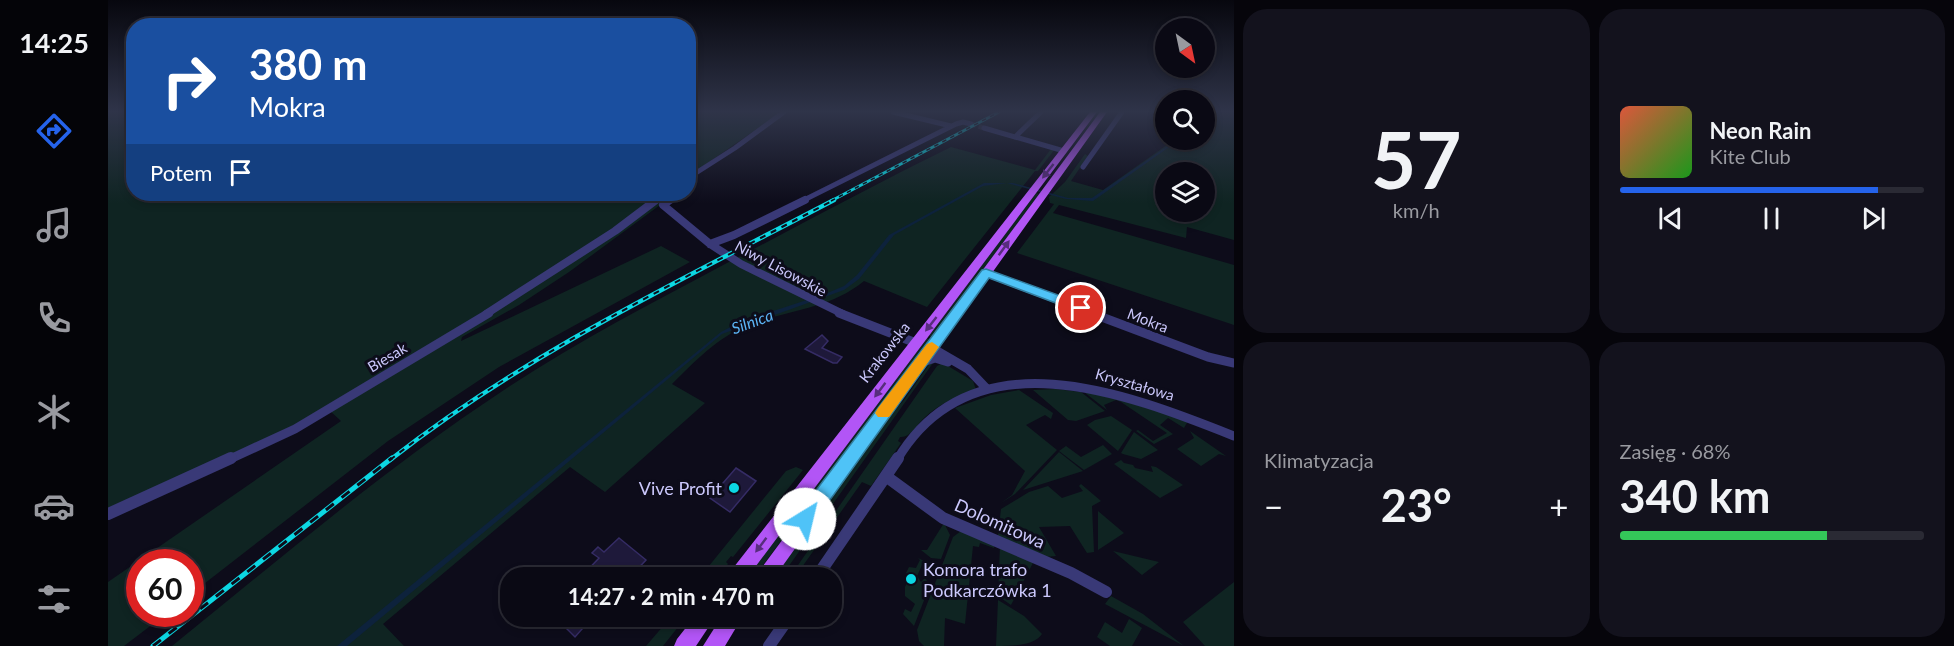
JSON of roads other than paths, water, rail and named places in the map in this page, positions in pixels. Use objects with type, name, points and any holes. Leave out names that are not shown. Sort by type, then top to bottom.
[{"type":"main road","name":"Krakowska","points":[[771,567],[986,273],[1071,142]]},
{"type":"main road","name":"Krakowska","points":[[744,567],[916,343],[1039,191],[1082,142]]},
{"type":"main road","points":[[684,646],[698,627]]},
{"type":"main road","points":[[713,646],[726,627]]},
{"type":"street","points":[[696,173],[743,142]]},
{"type":"street","points":[[710,244],[735,235],[919,142]]},
{"type":"street","points":[[1033,142],[1064,151]]},
{"type":"street","points":[[1083,167],[1100,142]]},
{"type":"street","points":[[1076,151],[1092,154]]},
{"type":"street","name":"Biesak","points":[[108,514],[295,429],[508,301],[615,231],[654,201]]},
{"type":"street","name":"Niwy Lisowskie","points":[[668,201],[663,205],[710,244],[741,264],[812,301],[916,343]]},
{"type":"street","name":"Mokra","points":[[986,273],[1208,357],[1234,363]]},
{"type":"street","points":[[934,344],[937,351],[963,365],[987,390]]},
{"type":"street","points":[[919,364],[938,358],[972,374]]},
{"type":"street","name":"Kryształowa","points":[[824,567],[916,431],[931,417],[958,400],[987,390],[1044,383],[1084,387],[1154,404],[1234,436]]},
{"type":"street","name":"Dolomitowa","points":[[886,477],[943,518],[1071,573],[1106,592]]},
{"type":"street","points":[[769,646],[782,627]]},
{"type":"water","points":[[1162,150],[1165,150],[1093,201],[1066,199],[1007,183],[1068,198],[1092,198]]},
{"type":"water","name":"Silnica","points":[[984,183],[1007,183],[983,186],[894,235],[859,279],[844,290],[722,334],[347,646],[337,646],[721,332],[740,322],[844,286],[857,275],[889,235]]},
{"type":"railway","points":[[831,201],[942,142]]},
{"type":"railway","points":[[390,460],[495,386],[550,352],[663,289],[834,200]]},
{"type":"railway","points":[[153,646],[392,458]]},
{"type":"place","name":"Vive Profit","points":[[734,488]]},
{"type":"place","name":"Komora trafo Podkarczówka 1","points":[[911,579]]}]
